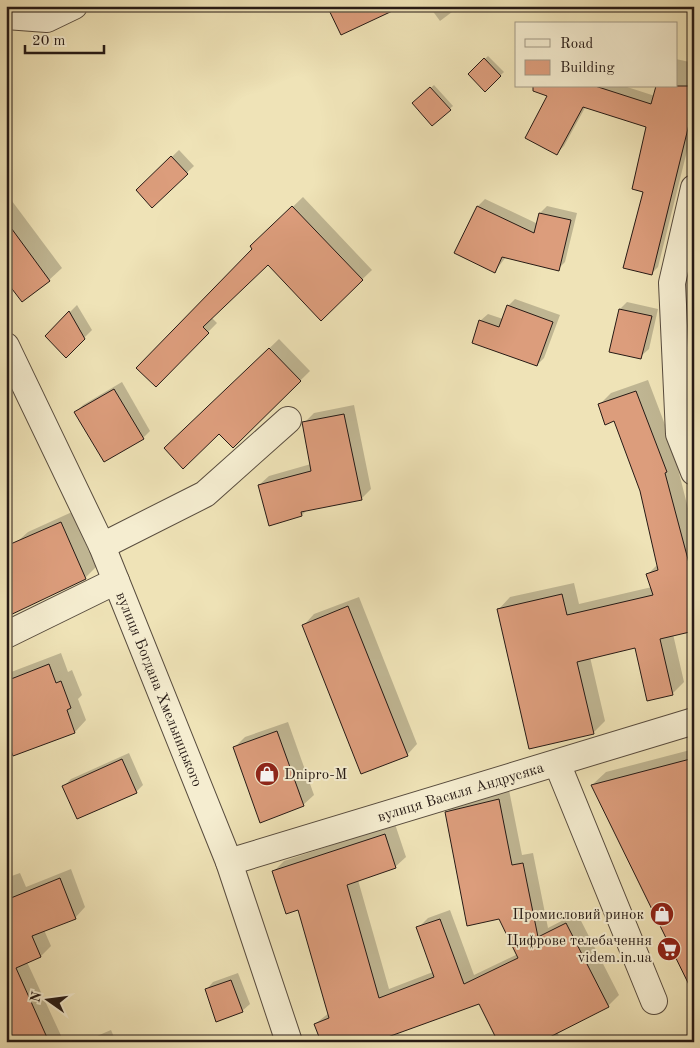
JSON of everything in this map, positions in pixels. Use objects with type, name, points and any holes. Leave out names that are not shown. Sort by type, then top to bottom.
[{"type":"street","points":[[6,16],[46,19],[74,6]]},
{"type":"street","points":[[694,188],[672,283],[680,434],[694,472]]},
{"type":"street","name":"вулиця Богдана Хмельницького","points":[[6,346],[102,546],[228,862],[289,1042]]},
{"type":"street","points":[[102,546],[205,494],[288,420]]},
{"type":"street","points":[[6,635],[116,581]]},
{"type":"street","name":"вулиця Василя Андрусяка","points":[[228,862],[694,721]]},
{"type":"street","points":[[557,763],[654,1000]]},
{"type":"building","points":[[327,6],[403,6],[341,35]]},
{"type":"building","points":[[484,58],[501,76],[485,92],[468,74]]},
{"type":"building","points":[[694,86],[694,104],[652,275],[623,268],[643,192],[632,189],[646,127],[583,107],[557,155],[525,138],[547,96],[533,91],[533,88],[601,88],[651,104],[655,88]]},
{"type":"building","points":[[430,87],[451,110],[432,126],[412,103]]},
{"type":"building","points":[[171,156],[188,174],[152,208],[136,190]]},
{"type":"building","points":[[292,206],[363,280],[321,321],[268,265],[203,327],[209,333],[156,387],[136,368],[252,249],[250,246]]},
{"type":"building","points":[[477,206],[534,233],[539,213],[571,220],[559,271],[502,257],[495,273],[454,253]]},
{"type":"building","points":[[6,221],[50,281],[22,302],[6,281]]},
{"type":"building","points":[[507,305],[553,322],[537,366],[472,343],[479,320],[499,327]]},
{"type":"building","points":[[619,309],[652,316],[641,359],[609,352]]},
{"type":"building","points":[[69,311],[85,339],[66,358],[45,336]]},
{"type":"building","points":[[269,348],[301,381],[233,448],[219,434],[183,469],[164,448]]},
{"type":"building","points":[[114,389],[144,439],[104,462],[74,412]]},
{"type":"building","points":[[636,391],[667,472],[665,473],[694,582],[694,631],[660,639],[673,695],[647,701],[635,648],[577,662],[594,734],[529,749],[497,609],[562,594],[567,615],[653,595],[646,574],[658,570],[640,491],[614,421],[605,425],[598,404]]},
{"type":"building","points":[[344,414],[362,500],[301,512],[302,516],[269,526],[258,485],[311,471],[302,422]]},
{"type":"building","points":[[61,522],[86,579],[6,617],[6,546]]},
{"type":"building","points":[[348,606],[408,756],[361,774],[302,625]]},
{"type":"building","points":[[49,664],[56,683],[61,681],[71,708],[67,710],[75,733],[13,756],[6,738],[6,681]]},
{"type":"building","points":[[277,731],[304,806],[260,823],[233,747]]},
{"type":"building","name":"Промисловий ринок","points":[[694,758],[694,995],[591,785]]},
{"type":"building","points":[[122,759],[137,793],[77,819],[62,786]]},
{"type":"building","points":[[499,799],[512,865],[523,863],[538,937],[566,923],[609,1007],[540,1042],[498,1042],[479,1004],[374,1042],[321,1042],[314,1024],[329,1018],[298,910],[286,914],[272,871],[385,834],[396,868],[347,885],[379,998],[434,977],[416,927],[440,919],[464,984],[518,958],[499,919],[467,926],[445,812]]},
{"type":"building","points":[[60,878],[76,919],[32,936],[41,957],[16,968],[49,1042],[15,1042],[6,1022],[6,900]]},
{"type":"building","points":[[231,980],[243,1012],[216,1022],[205,989]]},
{"type":"place","name":"Dnipro-M","points":[[267,774]]},
{"type":"place","name":"Промисловий ринок","points":[[662,914]]},
{"type":"place","name":"Цифрове телебачення videm.in.ua","points":[[669,949]]}]
